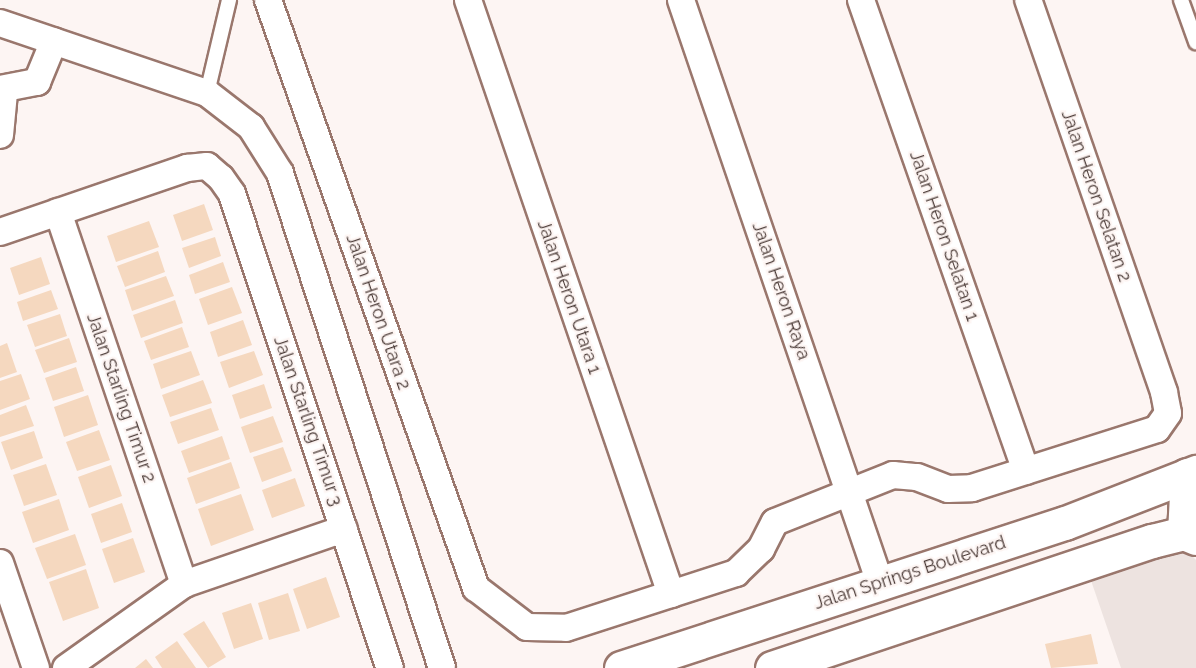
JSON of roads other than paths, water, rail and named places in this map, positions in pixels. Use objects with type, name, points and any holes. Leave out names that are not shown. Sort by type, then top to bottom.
[{"type":"main road","points":[[772,668],[1190,536],[1191,474]]},
{"type":"main road","name":"Jalan Springs Boulevard","points":[[621,668],[1065,522],[1191,474]]},
{"type":"street","name":"Jalan Heron Utara 2","points":[[268,0],[476,588],[503,613],[527,627],[566,628],[736,573],[761,549],[775,522],[893,475],[917,477],[948,489],[972,488],[1157,429],[1168,413],[1164,392]]},
{"type":"street","name":"Jalan Heron Utara 1","points":[[468,0],[671,594]]},
{"type":"street","name":"Jalan Heron Raya","points":[[681,0],[880,583]]},
{"type":"street","name":"Jalan Heron Selatan 1","points":[[861,0],[1026,471]]},
{"type":"street","name":"Jalan Heron Selatan 2","points":[[1028,0],[1164,392]]},
{"type":"street","points":[[0,23],[207,93],[251,127],[280,173],[442,668]]},
{"type":"street","points":[[0,135],[2,91],[37,82],[54,41]]},
{"type":"street","name":"Jalan Starling Timur 3","points":[[58,212],[187,168],[207,166],[221,178],[232,194],[391,667]]},
{"type":"street","points":[[0,232],[58,212]]},
{"type":"street","name":"Jalan Starling Timur 2","points":[[58,212],[184,584]]},
{"type":"street","points":[[66,668],[184,584],[345,529]]},
{"type":"street","points":[[0,563],[36,668]]},
{"type":"lane","points":[[207,93],[229,0]]},
{"type":"lane","points":[[1181,0],[1196,42]]}]
